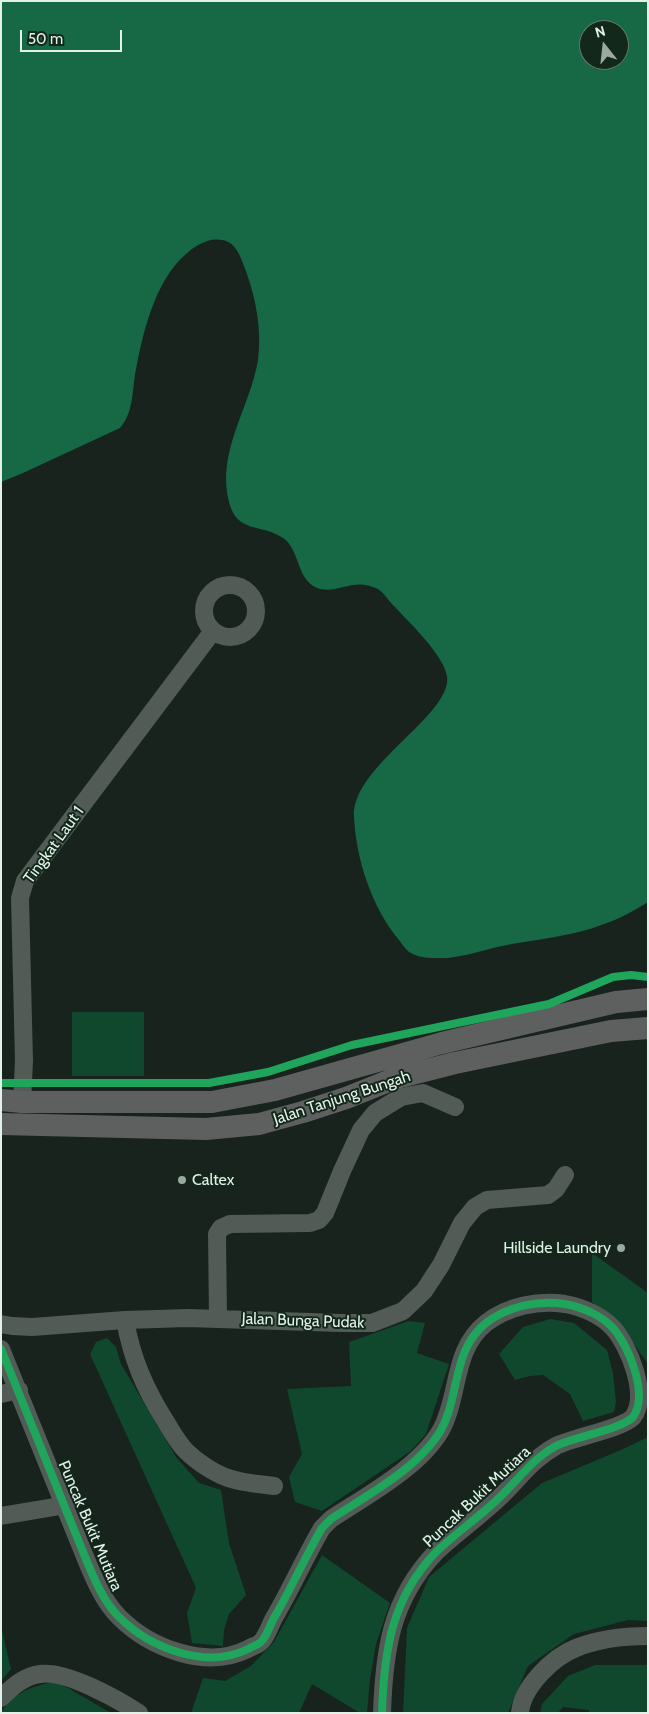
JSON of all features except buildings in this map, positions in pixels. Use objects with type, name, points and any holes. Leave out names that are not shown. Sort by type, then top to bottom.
[{"type":"main road","name":"Jalan Tanjung Bungah","points":[[12,1101],[212,1102],[275,1090],[442,1043],[616,1002],[648,999]]},
{"type":"main road","name":"Jalan Tanjung Bungah","points":[[1,1124],[206,1129],[259,1124],[346,1098],[396,1078],[454,1063],[611,1031],[648,1028]]},
{"type":"street","name":"Tingkat Laut 1","points":[[12,1101],[24,1061],[20,898],[25,881],[213,631]]},
{"type":"street","points":[[218,1318],[217,1234],[221,1228],[230,1224],[310,1223],[319,1220],[325,1213],[342,1171],[362,1130],[375,1113],[401,1097],[423,1093],[454,1107]]},
{"type":"street","name":"Jalan Bunga Pudak","points":[[1,1324],[32,1327],[125,1320],[218,1318],[340,1324],[372,1322],[403,1312],[424,1290],[441,1265],[462,1223],[474,1207],[488,1200],[548,1195],[556,1189],[565,1175]]},
{"type":"street","name":"Puncak Bukit Mutiara","points":[[1,1349],[66,1505],[93,1576],[107,1602],[119,1617],[139,1634],[185,1654],[210,1658],[238,1654],[261,1642],[322,1528],[331,1519],[412,1463],[432,1444],[442,1428],[449,1408],[466,1345],[487,1322],[519,1306],[536,1303],[555,1303],[570,1305],[596,1315],[612,1327],[626,1345],[636,1370],[639,1388],[638,1406],[633,1416],[624,1423],[580,1436],[540,1456],[498,1499],[437,1552],[419,1572],[406,1592],[396,1616],[383,1676],[382,1713]]},
{"type":"street","points":[[125,1320],[133,1356],[146,1389],[186,1451],[208,1468],[228,1478],[274,1486]]},
{"type":"street","points":[[1,1394],[19,1390]]},
{"type":"street","points":[[1,1516],[66,1505]]},
{"type":"street","points":[[520,1713],[524,1697],[534,1680],[550,1665],[575,1648],[619,1637],[648,1636]]},
{"type":"street","points":[[1,1698],[13,1686],[25,1678],[39,1674],[52,1674],[89,1686],[139,1713]]},
{"type":"shaded area","points":[[1,1],[648,1],[648,902],[615,920],[579,932],[448,958],[417,956],[411,953],[389,927],[373,898],[362,866],[355,833],[354,817],[357,798],[368,779],[384,760],[435,707],[445,691],[447,676],[443,664],[432,648],[380,591],[366,585],[353,585],[329,590],[317,588],[305,578],[293,549],[283,538],[275,533],[244,523],[233,512],[226,484],[227,465],[230,448],[254,378],[258,360],[259,337],[257,315],[250,282],[240,256],[227,241],[217,239],[197,246],[174,266],[165,280],[151,310],[138,360],[130,410],[120,428],[1,482]]},
{"type":"shaded area","points":[[72,1012],[144,1012],[144,1076],[72,1076]]},
{"type":"shaded area","points":[[592,1253],[648,1293],[648,1364],[624,1330],[592,1302]]},
{"type":"shaded area","points":[[550,1319],[574,1323],[607,1350],[613,1373],[616,1402],[614,1412],[583,1421],[570,1394],[543,1375],[515,1380],[499,1354],[523,1327]]},
{"type":"shaded area","points":[[409,1321],[425,1323],[417,1353],[449,1364],[426,1434],[411,1451],[322,1511],[295,1502],[289,1477],[302,1454],[287,1389],[351,1386],[349,1342]]},
{"type":"shaded area","points":[[107,1338],[116,1347],[121,1364],[176,1457],[199,1483],[221,1490],[229,1543],[246,1595],[229,1614],[224,1630],[223,1646],[192,1643],[187,1613],[196,1588],[90,1354],[96,1342]]},
{"type":"shaded area","points":[[648,1437],[648,1621],[628,1620],[574,1634],[528,1666],[508,1713],[403,1713],[407,1628],[429,1577],[542,1483]]},
{"type":"shaded area","points":[[322,1555],[390,1603],[376,1644],[367,1713],[360,1713],[312,1684],[299,1713],[191,1713],[203,1678],[225,1681],[251,1666],[274,1642]]},
{"type":"shaded area","points":[[1,1626],[11,1669],[1,1681]]},
{"type":"shaded area","points":[[595,1665],[648,1665],[648,1713],[589,1713],[589,1710],[563,1707],[558,1713],[540,1713],[542,1704],[568,1676]]},
{"type":"shaded area","points":[[56,1681],[111,1713],[1,1713],[11,1700],[18,1695],[40,1685]]},
{"type":"cycle path","points":[[1,1083],[209,1083],[268,1072],[352,1045],[549,1004],[613,977],[631,975],[648,977]]},
{"type":"cycle path","points":[[1,1349],[89,1566],[107,1602],[119,1617],[146,1638],[179,1652],[214,1657],[232,1655],[261,1642],[267,1634],[322,1528],[331,1519],[391,1480],[432,1444],[447,1416],[467,1346],[486,1323],[514,1308],[544,1303],[578,1307],[597,1315],[608,1323],[625,1346],[635,1371],[639,1396],[633,1417],[609,1429],[564,1443],[547,1451],[532,1463],[491,1505],[436,1552],[409,1588],[393,1627],[385,1668],[382,1713]]},
{"type":"place","name":"Caltex","points":[[182,1180]]},
{"type":"place","name":"Hillside Laundry","points":[[621,1248]]}]
